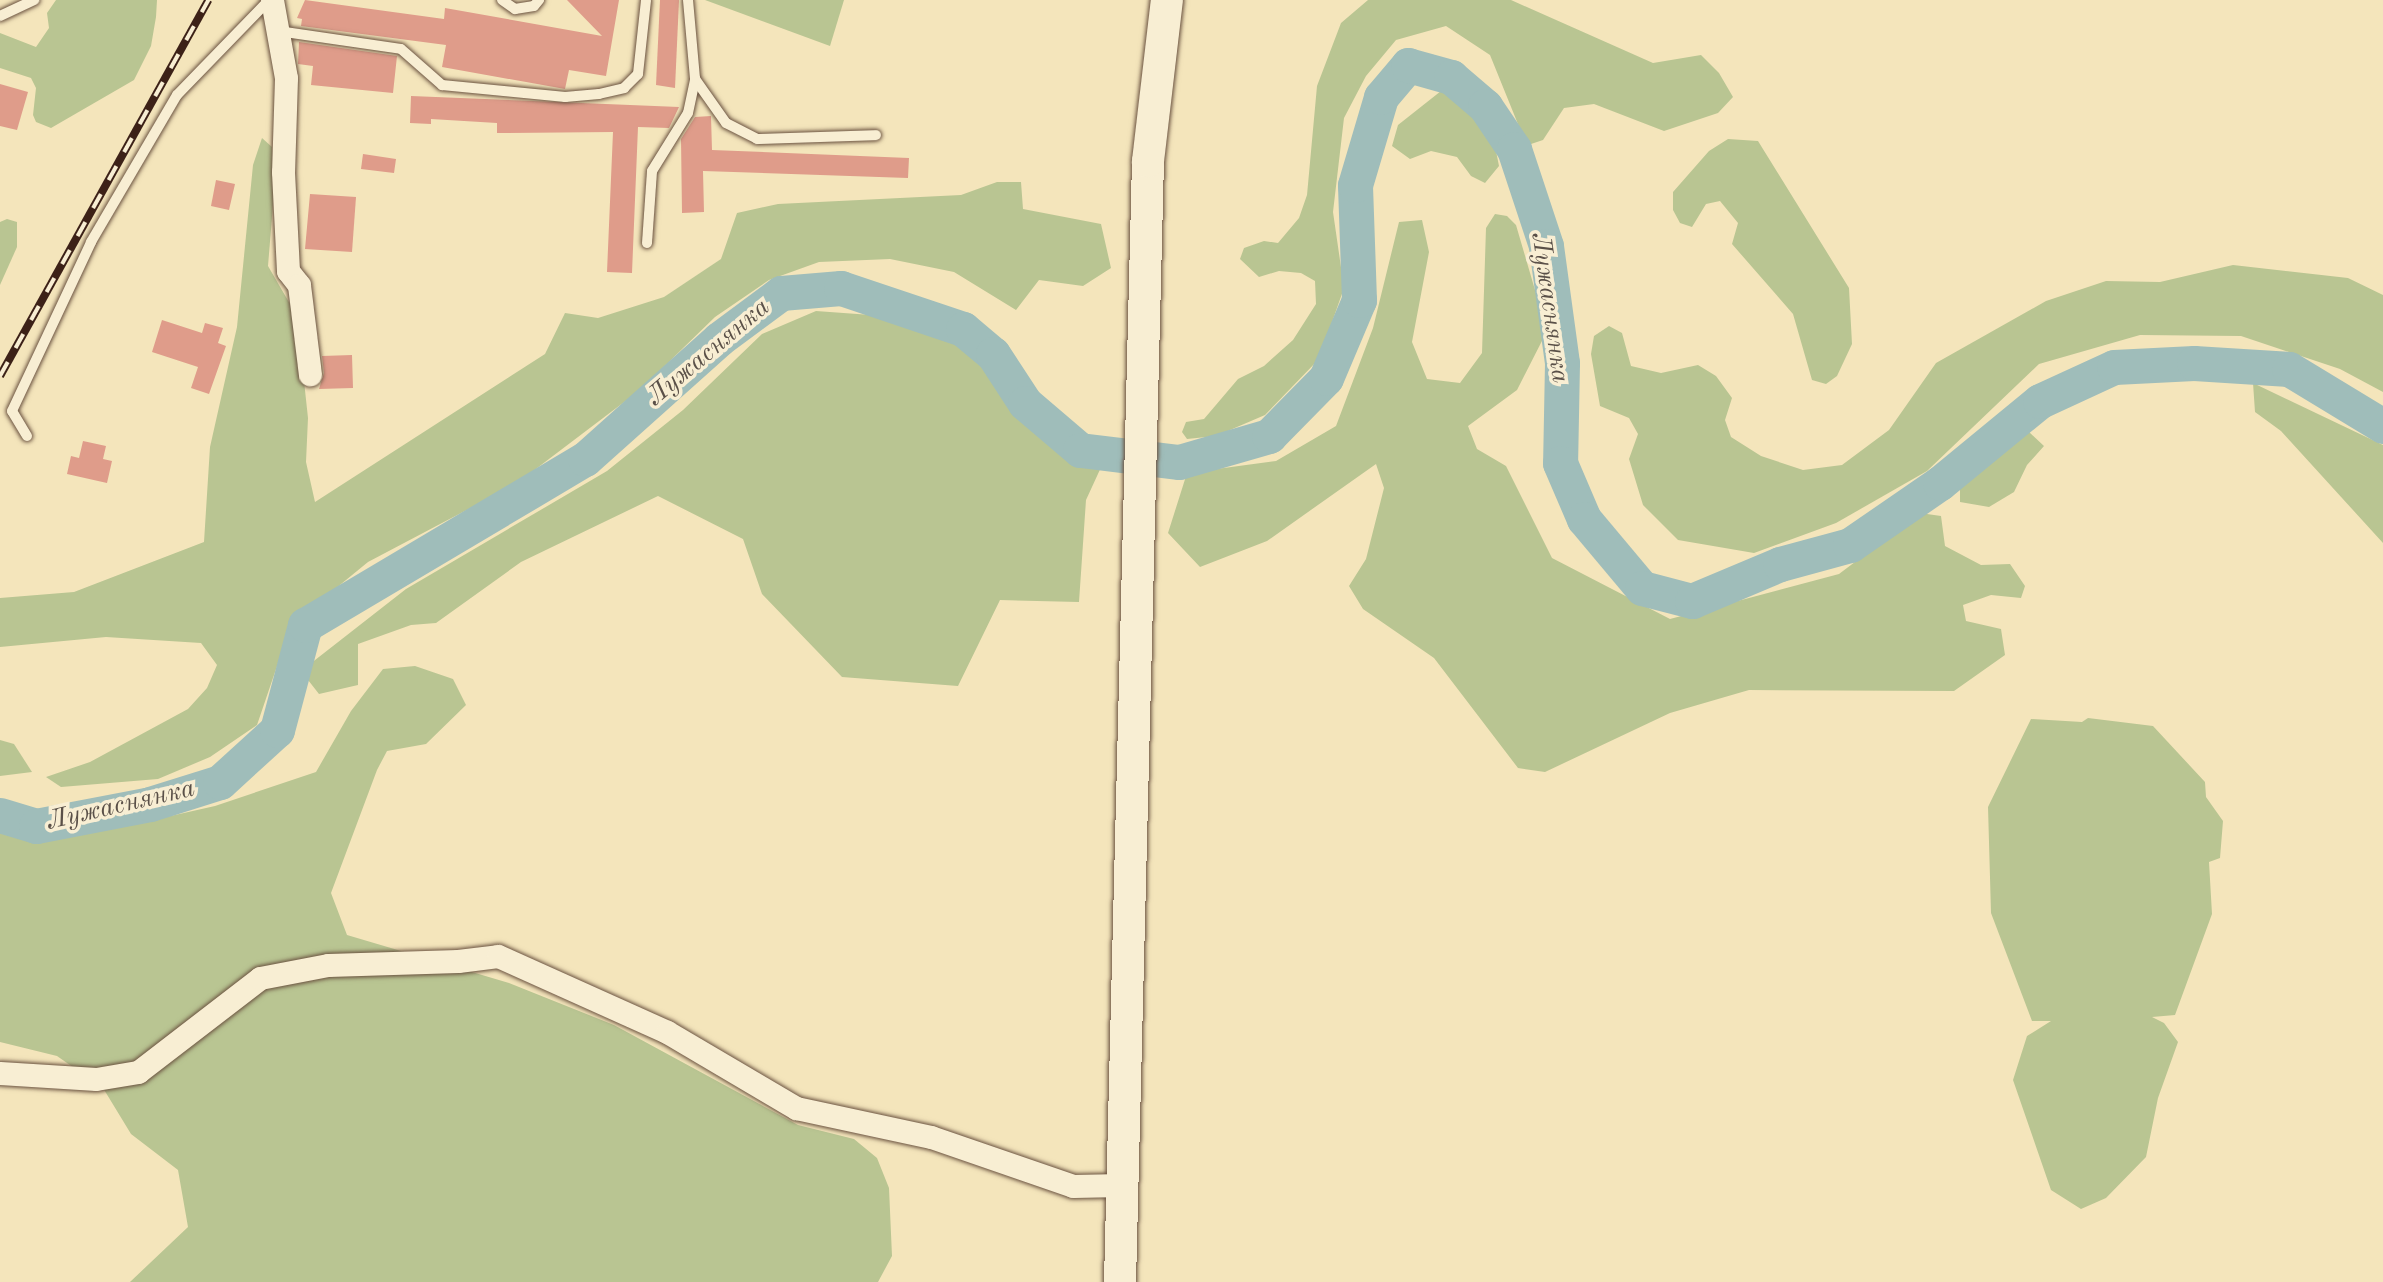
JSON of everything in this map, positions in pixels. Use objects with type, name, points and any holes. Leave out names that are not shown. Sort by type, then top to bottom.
[{"type":"main road","points":[[1120,1282],[1136,537],[1148,161],[1167,0]]},
{"type":"street","points":[[270,0],[286,78],[283,172],[288,271],[299,285],[310,374]]},
{"type":"street","points":[[0,1073],[96,1079],[138,1072],[260,978],[328,965],[498,956],[667,1032],[796,1108],[931,1137],[1073,1186],[1122,1185]]},
{"type":"lane","points":[[0,16],[34,0]]},
{"type":"lane","points":[[27,436],[12,411],[91,242],[177,95],[270,0]]},
{"type":"lane","points":[[502,0],[515,9],[534,6],[539,0]]},
{"type":"lane","points":[[278,31],[401,49],[442,85],[565,97],[599,94],[624,88],[638,74],[646,0]]},
{"type":"lane","points":[[648,243],[652,171],[688,113],[695,79],[688,0]]},
{"type":"lane","points":[[695,79],[726,123],[757,139],[876,135]]},
{"type":"green space","points":[[56,0],[157,0],[151,46],[134,80],[51,128],[36,122],[33,115],[36,88],[31,78],[0,68],[0,33],[36,47],[49,28],[47,13]]},
{"type":"green space","points":[[705,0],[844,0],[830,46]]},
{"type":"green space","points":[[1368,0],[1511,0],[1653,63],[1701,55],[1719,73],[1733,97],[1718,113],[1664,131],[1594,104],[1564,108],[1543,140],[1531,144],[1522,134],[1490,55],[1446,26],[1396,40],[1366,76],[1344,118],[1333,212],[1344,288],[1319,359],[1265,415],[1216,436],[1187,439],[1182,432],[1186,422],[1204,419],[1238,379],[1264,366],[1293,340],[1316,304],[1315,281],[1301,273],[1279,271],[1259,277],[1240,259],[1244,248],[1264,241],[1278,243],[1299,218],[1307,195],[1317,86],[1341,23]]},
{"type":"green space","points":[[1441,91],[1458,97],[1493,136],[1499,166],[1485,183],[1471,176],[1457,157],[1431,151],[1410,159],[1392,146],[1398,125]]},
{"type":"green space","points":[[262,138],[272,147],[275,180],[268,266],[290,304],[300,344],[308,418],[306,462],[315,502],[545,354],[565,313],[598,318],[664,297],[721,259],[737,213],[778,204],[961,195],[997,182],[1021,182],[1023,209],[1101,224],[1111,268],[1083,286],[1039,280],[1016,310],[954,272],[890,259],[819,262],[769,280],[715,317],[640,390],[516,484],[368,562],[291,625],[257,725],[210,757],[158,779],[61,787],[46,777],[90,762],[188,709],[207,688],[217,665],[201,643],[106,637],[0,647],[0,598],[74,592],[204,542],[210,447],[237,327],[253,165]]},
{"type":"green space","points":[[1728,139],[1758,141],[1849,288],[1852,344],[1837,376],[1826,384],[1812,380],[1793,314],[1732,244],[1738,223],[1720,201],[1706,204],[1692,227],[1680,223],[1673,210],[1673,192],[1709,151]]},
{"type":"green space","points":[[1495,214],[1507,216],[1516,225],[1547,331],[1517,390],[1468,426],[1477,449],[1506,466],[1552,558],[1670,619],[1839,574],[1920,513],[1941,516],[1945,546],[1981,565],[2010,564],[2025,586],[2021,598],[1991,595],[1963,605],[1966,621],[2001,629],[2005,655],[1954,691],[1749,690],[1670,713],[1545,772],[1518,768],[1434,658],[1363,609],[1349,586],[1366,559],[1384,488],[1376,464],[1267,541],[1200,567],[1168,533],[1187,473],[1276,461],[1336,426],[1373,328],[1399,222],[1422,220],[1429,252],[1412,342],[1427,379],[1460,383],[1482,353],[1486,228]]},
{"type":"green space","points":[[7,219],[17,222],[17,247],[0,285],[0,222]]},
{"type":"green space","points":[[2233,265],[2348,278],[2383,295],[2383,392],[2340,369],[2241,336],[2140,335],[2039,364],[1927,471],[1836,523],[1754,553],[1678,540],[1643,505],[1629,459],[1638,434],[1629,418],[1600,406],[1591,354],[1594,336],[1609,326],[1622,333],[1631,366],[1661,373],[1698,365],[1716,376],[1732,398],[1725,420],[1731,437],[1761,456],[1803,470],[1842,465],[1889,430],[1936,363],[2046,301],[2106,281],[2160,282]]},
{"type":"green space","points":[[816,311],[940,320],[999,369],[1039,423],[1103,463],[1086,500],[1079,602],[1000,600],[958,686],[842,677],[762,594],[743,539],[658,496],[521,562],[436,623],[411,625],[358,644],[358,685],[319,694],[301,671],[406,589],[607,471],[683,410],[762,334]]},
{"type":"green space","points":[[2253,383],[2383,445],[2383,543],[2281,431],[2255,412]]},
{"type":"green space","points":[[2028,431],[2044,446],[2027,465],[2014,492],[1989,507],[1960,502],[1960,482]]},
{"type":"green space","points":[[415,666],[453,679],[466,705],[426,744],[387,751],[377,770],[331,893],[347,935],[509,983],[614,1025],[798,1125],[854,1139],[877,1158],[889,1188],[892,1256],[878,1282],[130,1282],[188,1227],[178,1170],[131,1134],[103,1088],[57,1056],[0,1042],[0,820],[117,828],[215,806],[316,772],[351,711],[383,669]]},
{"type":"green space","points":[[2088,718],[2153,726],[2205,782],[2206,797],[2223,821],[2220,858],[2209,862],[2212,914],[2175,1015],[2152,1017],[2164,1023],[2178,1042],[2158,1098],[2146,1157],[2106,1198],[2081,1209],[2051,1190],[2013,1080],[2027,1036],[2051,1021],[2032,1021],[1991,913],[1988,807],[2031,719],[2082,722]]},
{"type":"green space","points":[[0,740],[14,744],[32,772],[0,776]]},
{"type":"building","points":[[305,0],[444,19],[445,8],[602,36],[567,0],[619,0],[606,76],[569,70],[565,89],[442,67],[446,45],[301,26],[302,19],[297,18]]},
{"type":"building","points":[[660,0],[679,0],[675,88],[656,85]]},
{"type":"building","points":[[299,42],[397,56],[393,93],[311,85],[313,66],[298,64]]},
{"type":"building","points":[[0,84],[28,92],[17,130],[0,126]]},
{"type":"building","points":[[411,96],[679,107],[669,128],[638,127],[632,273],[607,272],[613,132],[497,133],[497,123],[431,119],[431,124],[410,123]]},
{"type":"building","points":[[711,116],[712,150],[909,158],[908,178],[703,171],[704,212],[682,213],[681,139],[695,117]]},
{"type":"building","points":[[363,154],[396,159],[394,173],[361,169]]},
{"type":"building","points":[[216,180],[235,184],[229,210],[211,206]]},
{"type":"building","points":[[310,194],[356,197],[352,252],[305,249]]},
{"type":"building","points":[[162,320],[202,333],[205,323],[223,328],[218,343],[226,346],[209,394],[191,388],[198,367],[152,352]]},
{"type":"building","points":[[352,355],[353,388],[319,389],[324,373],[322,356]]},
{"type":"building","points":[[83,441],[106,446],[103,459],[112,461],[107,483],[67,474],[71,456],[79,458]]},
{"type":"waterway","name":"Лужаснянка","points":[[0,815],[36,826],[150,804],[220,782],[277,730],[305,625],[585,459],[719,339],[781,293],[841,288],[963,329],[993,354],[1025,403],[1080,450],[1179,462],[1269,436],[1326,378],[1359,300],[1355,185],[1381,97],[1408,65],[1451,77],[1485,106],[1514,149],[1546,246],[1562,363],[1560,463],[1584,519],[1642,588],[1692,601],[1780,564],[1850,545],[1940,483],[2040,401],[2114,367],[2194,363],[2289,369],[2383,426]]},
{"type":"railway","points":[[0,376],[208,0]]}]
